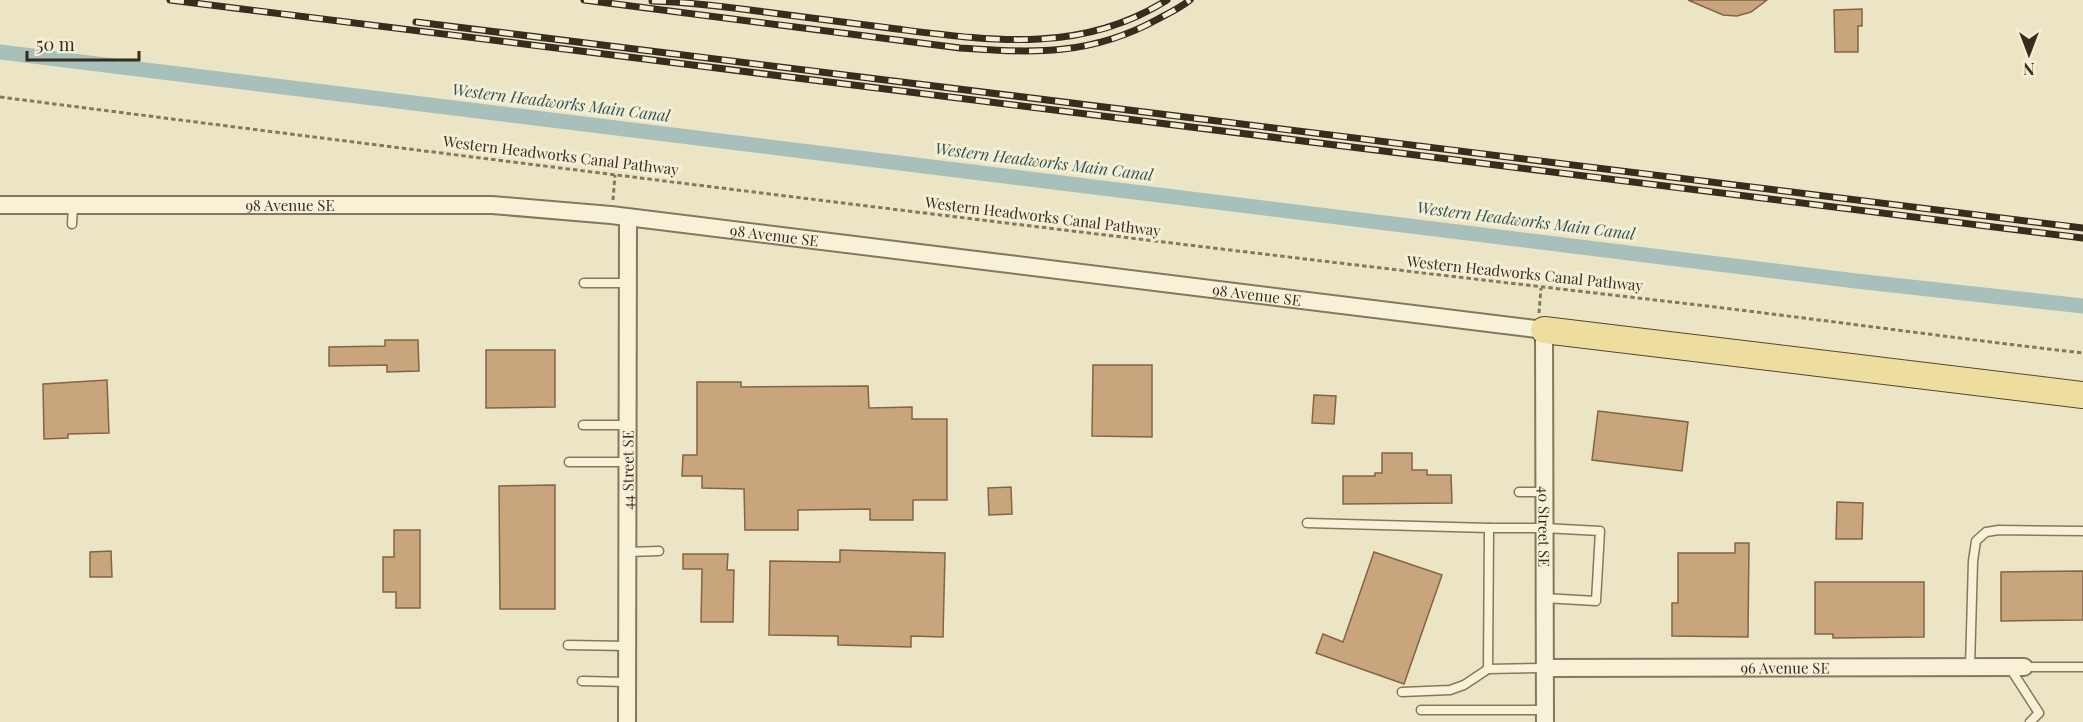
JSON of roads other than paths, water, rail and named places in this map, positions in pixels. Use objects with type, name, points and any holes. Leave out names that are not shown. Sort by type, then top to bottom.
[{"type":"main road","points":[[1544,330],[2083,395]]},
{"type":"street","name":"98 Avenue SE","points":[[0,205],[492,206],[611,215],[1544,330]]},
{"type":"street","name":"44 Street SE","points":[[627,722],[628,218]]},
{"type":"street","name":"40 Street SE","points":[[1544,330],[1545,716]]},
{"type":"street","name":"96 Avenue SE","points":[[1545,668],[2017,667]]},
{"type":"lane","points":[[72,224],[73,205]]},
{"type":"lane","points":[[584,283],[628,283]]},
{"type":"lane","points":[[584,425],[628,425]]},
{"type":"lane","points":[[569,462],[628,462]]},
{"type":"lane","points":[[1519,492],[1544,492]]},
{"type":"lane","points":[[1307,523],[1600,531],[1596,601],[1544,598]]},
{"type":"lane","points":[[1488,669],[1489,528]]},
{"type":"lane","points":[[1970,667],[1973,554],[1978,538],[1986,532],[1999,530],[2083,531]]},
{"type":"lane","points":[[628,552],[660,551]]},
{"type":"lane","points":[[567,645],[628,646]]},
{"type":"lane","points":[[2030,722],[2041,716],[2017,667],[2083,667]]},
{"type":"lane","points":[[1402,692],[1450,690],[1470,682],[1488,669],[1545,668]]},
{"type":"lane","points":[[582,681],[628,682]]},
{"type":"lane","points":[[1421,710],[1545,716]]},
{"type":"waterway","name":"Western Headworks Main Canal","points":[[0,52],[1856,281],[2083,306]]},
{"type":"railway","points":[[170,0],[2083,238]]},
{"type":"railway","points":[[584,0],[960,48],[1013,51],[1062,49],[1109,40],[1158,19],[1190,0]]},
{"type":"railway","points":[[652,1],[709,5],[967,37],[1036,39],[1069,36],[1102,29],[1135,17],[1167,0]]},
{"type":"railway","points":[[416,22],[2083,228]]}]
